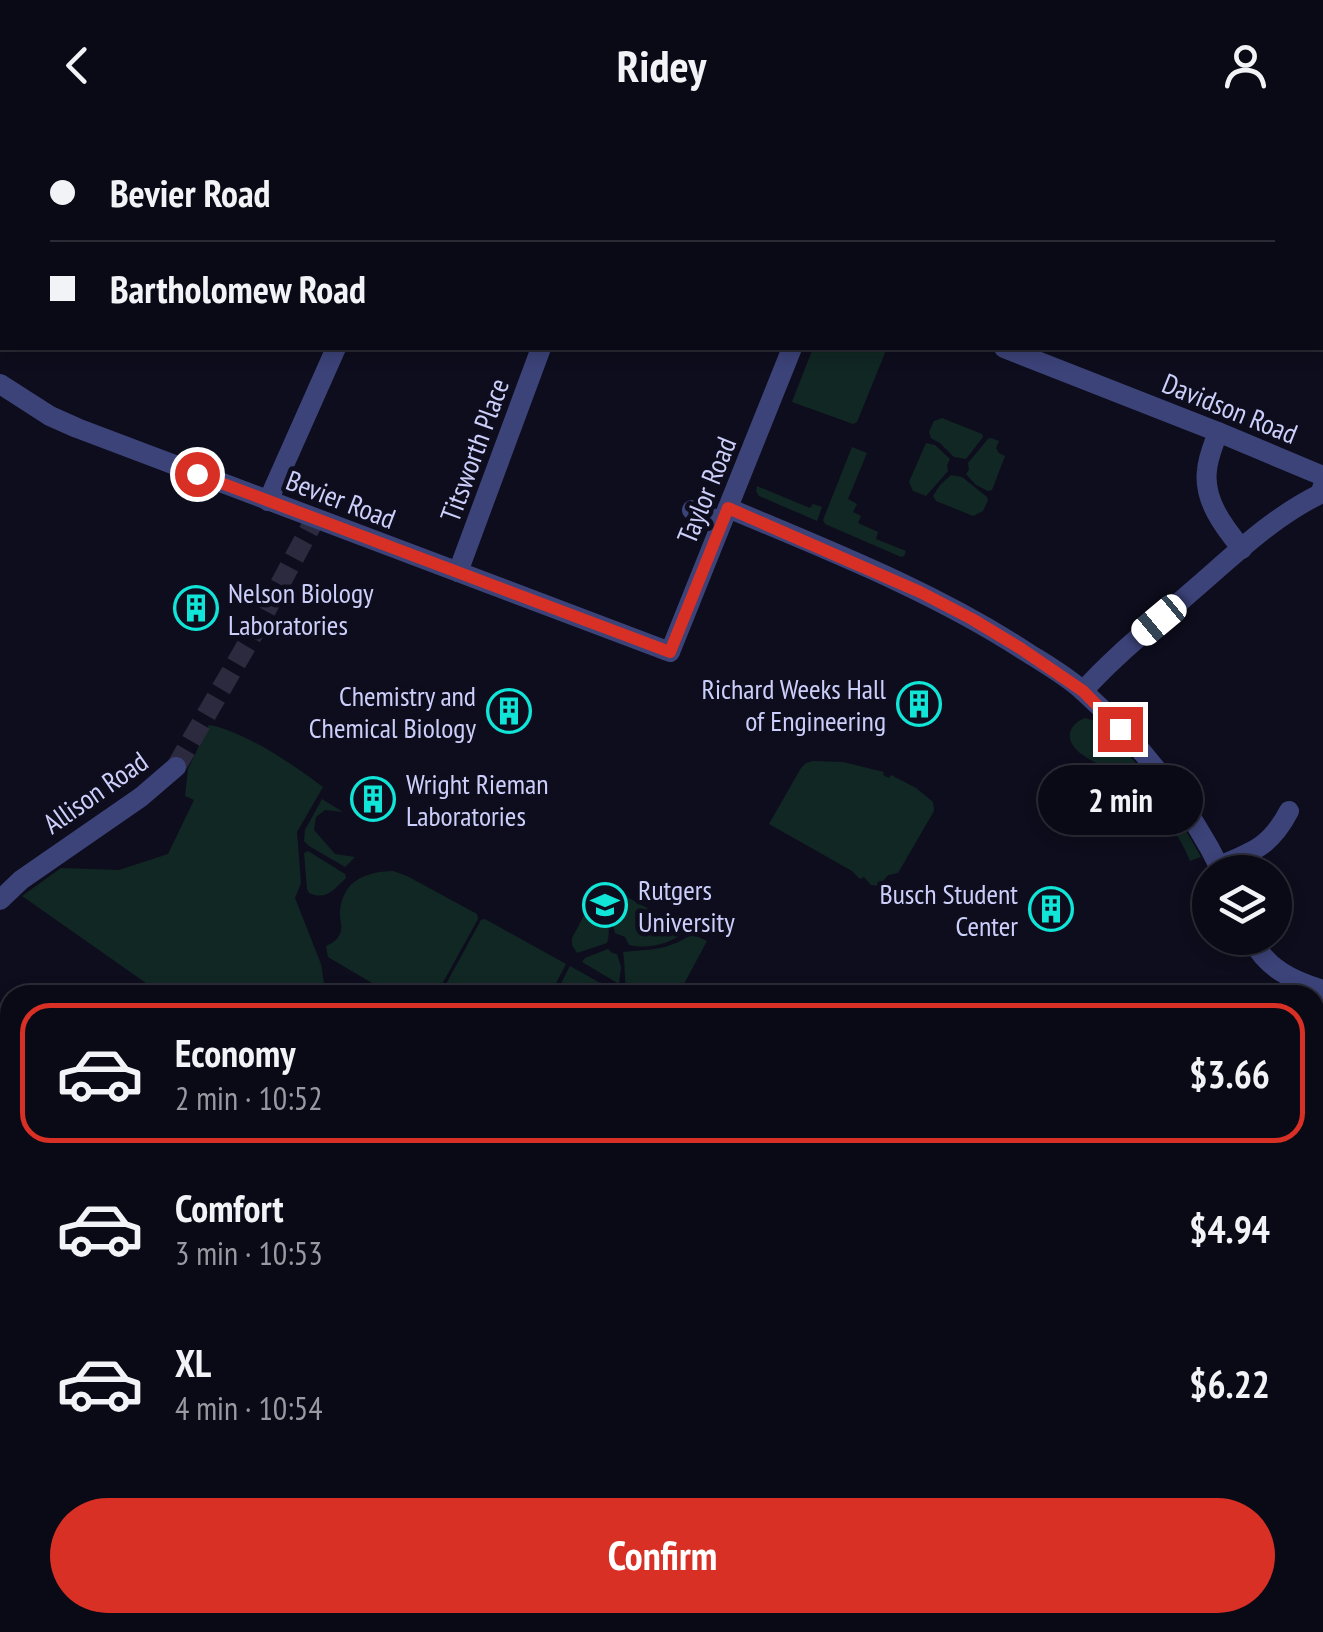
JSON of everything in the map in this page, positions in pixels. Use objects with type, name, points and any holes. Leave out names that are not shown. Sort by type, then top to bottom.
[{"type":"street","points":[[268,500],[335,350]]},
{"type":"street","name":"Titsworth Place","points":[[458,572],[540,350]]},
{"type":"street","name":"Taylor Road","points":[[670,652],[791,350]]},
{"type":"street","name":"Davidson Road","points":[[1009,350],[1323,476]]},
{"type":"street","name":"Bevier Road","points":[[0,384],[76,428],[670,652]]},
{"type":"street","points":[[1218,432],[1206,472],[1209,497],[1242,549]]},
{"type":"street","points":[[1083,691],[1107,664],[1293,507],[1320,494],[1323,486]]},
{"type":"street","points":[[692,510],[725,515],[920,592],[1001,636],[1083,691],[1161,774],[1213,855]]},
{"type":"street","name":"Allison Road","points":[[0,900],[32,871],[141,797],[176,768]]},
{"type":"street","points":[[1248,855],[1272,839],[1289,811]]},
{"type":"street","points":[[1262,955],[1270,965],[1309,985]]},
{"type":"green space","points":[[812,350],[886,350],[857,422],[853,424],[792,402]]},
{"type":"green space","points":[[942,418],[982,434],[966,459],[954,457],[931,438],[929,432],[934,421]]},
{"type":"green space","points":[[991,438],[999,441],[996,448],[1005,456],[992,490],[988,491],[966,474],[968,463]]},
{"type":"green space","points":[[926,443],[935,445],[950,459],[948,471],[926,496],[913,491],[909,482]]},
{"type":"green space","points":[[852,447],[867,453],[848,499],[857,504],[853,512],[861,516],[858,523],[878,532],[876,539],[906,551],[904,556],[823,520]]},
{"type":"green space","points":[[951,475],[962,477],[987,497],[983,511],[973,516],[936,501],[933,496]]},
{"type":"green space","points":[[757,486],[810,508],[813,504],[822,507],[817,521],[759,496]]},
{"type":"green space","points":[[1085,718],[1095,721],[1126,752],[1179,819],[1200,855],[1192,855],[1190,861],[1169,823],[1149,801],[1127,781],[1075,748],[1070,739],[1076,723]]},
{"type":"green space","points":[[209,725],[253,741],[323,787],[297,832],[301,883],[295,898],[321,964],[324,985],[149,985],[22,896],[61,868],[119,870],[168,854],[194,800],[185,796],[188,769]]},
{"type":"green space","points":[[813,761],[843,762],[884,772],[883,775],[916,788],[933,802],[934,811],[898,873],[888,875],[879,886],[871,885],[864,877],[860,879],[769,824],[801,768]]},
{"type":"green space","points":[[322,799],[343,812],[325,810],[316,817],[314,830],[335,854],[355,857],[345,867],[304,841],[305,830]]},
{"type":"green space","points":[[308,851],[345,874],[346,878],[325,895],[309,893],[307,889],[304,853]]},
{"type":"green space","points":[[393,871],[407,876],[477,914],[478,919],[442,985],[375,985],[328,957],[326,946],[340,933],[345,893],[356,881]]},
{"type":"green space","points":[[611,888],[686,930],[658,945],[629,945],[625,937],[615,933],[606,899]]},
{"type":"green space","points":[[597,891],[609,937],[607,943],[577,953],[572,938]]},
{"type":"green space","points":[[481,920],[566,964],[555,985],[445,985]]},
{"type":"green space","points":[[692,934],[707,941],[683,985],[626,985],[623,952],[683,940]]},
{"type":"green space","points":[[608,949],[617,954],[621,967],[619,984],[582,962]]},
{"type":"green space","points":[[570,966],[604,985],[560,985]]},
{"type":"tunnel","points":[[176,767],[315,519]]},
{"type":"place","name":"Nelson Biology Laboratories","points":[[196,608]]},
{"type":"place","name":"Richard Weeks Hall of Engineering","points":[[919,704]]},
{"type":"place","name":"Chemistry and Chemical Biology","points":[[509,711]]},
{"type":"place","name":"Wright Rieman Laboratories","points":[[373,799]]},
{"type":"place","name":"Rutgers University","points":[[605,905]]},
{"type":"place","name":"Busch Student Center","points":[[1051,909]]},
{"type":"route","points":[[197,474],[670,652],[728,508],[920,592],[972,619],[1083,691],[1120,729]]}]
